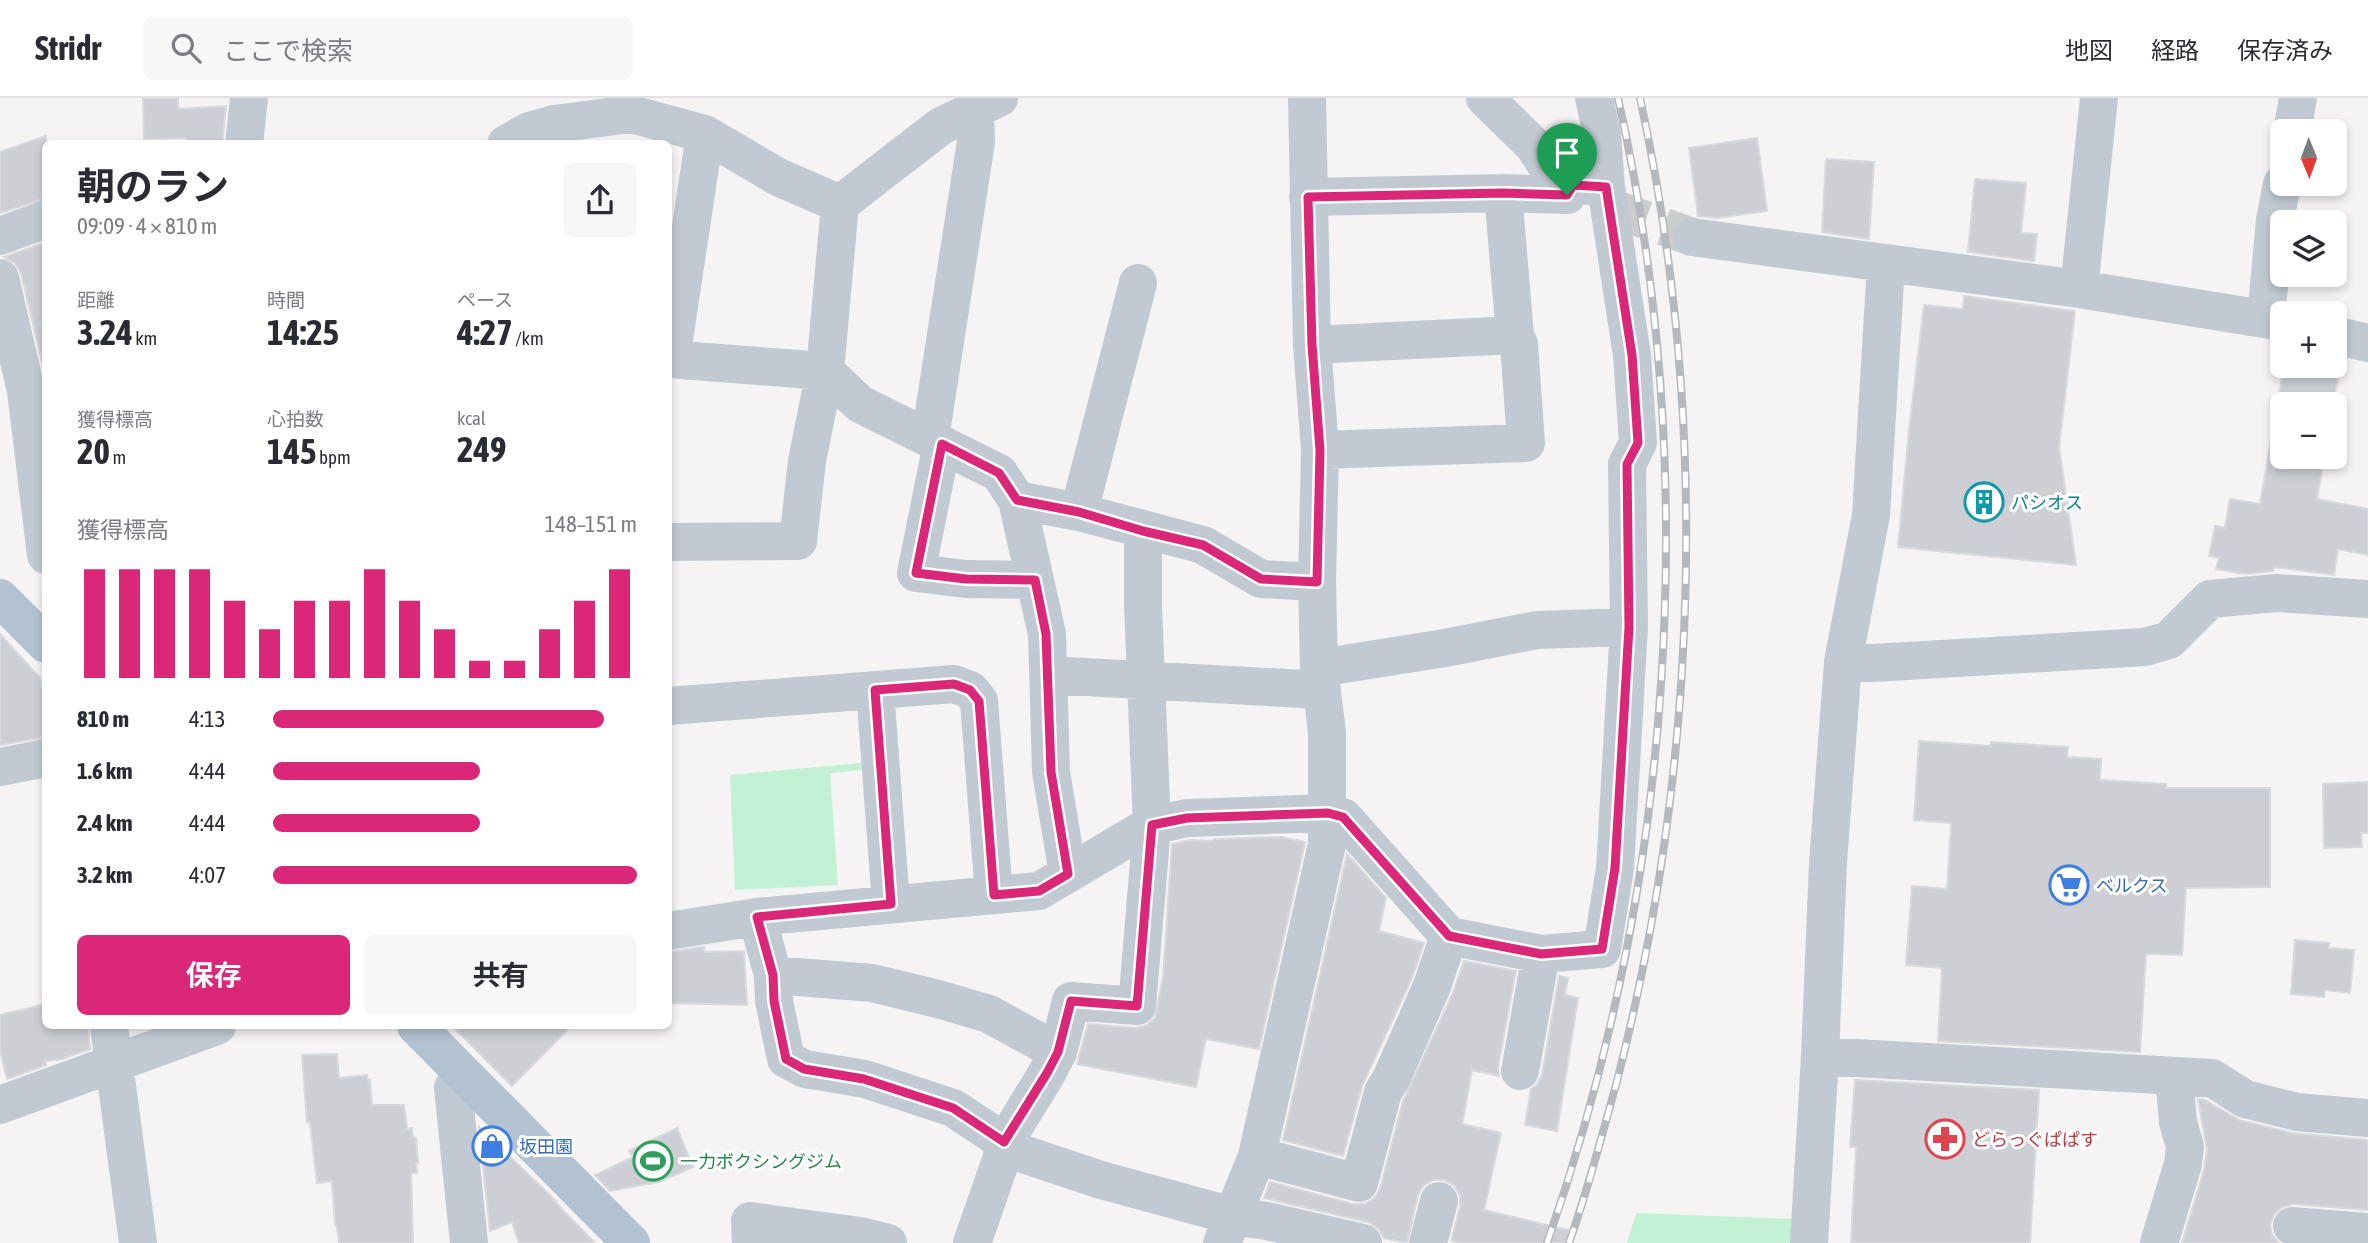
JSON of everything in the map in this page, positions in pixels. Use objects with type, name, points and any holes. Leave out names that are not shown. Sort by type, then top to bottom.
[{"type":"main road","points":[[0,598],[42,640]]},
{"type":"main road","points":[[419,1029],[631,1243]]},
{"type":"street","points":[[244,140],[249,98]]},
{"type":"street","points":[[1228,1230],[1257,1156],[1327,844],[1326,732],[1320,679],[1317,582],[1320,450],[1312,345],[1307,98]]},
{"type":"street","points":[[1485,98],[1534,146],[1548,168],[1590,186]]},
{"type":"street","points":[[672,930],[757,917],[1039,891],[1152,825],[1187,818],[1328,813],[1343,817],[1449,936],[1541,954],[1602,949],[1615,868],[1629,627],[1627,464],[1638,443],[1632,355],[1590,186],[1602,134],[1594,98]]},
{"type":"street","points":[[2078,289],[2099,98]]},
{"type":"street","points":[[2294,119],[2298,98]]},
{"type":"street","points":[[672,542],[798,541],[807,461],[825,371],[840,204],[941,126],[987,104]]},
{"type":"street","points":[[987,104],[976,142],[916,573],[966,579],[1035,580]]},
{"type":"street","points":[[522,139],[554,124],[633,106],[705,134],[778,177],[840,204]]},
{"type":"street","points":[[672,346],[705,134]]},
{"type":"street","points":[[1308,197],[1503,193],[1567,195],[1590,186]]},
{"type":"street","points":[[1320,450],[1526,443],[1520,344],[1515,335],[1503,193]]},
{"type":"street","points":[[2274,301],[2275,220],[2280,196]]},
{"type":"street","points":[[0,236],[42,220]]},
{"type":"street","points":[[1692,237],[2078,289],[2270,320]]},
{"type":"street","points":[[1809,1243],[1828,863],[1843,662],[1871,515],[1886,264]]},
{"type":"street","points":[[0,278],[24,384],[42,524]]},
{"type":"street","points":[[1079,512],[1138,283]]},
{"type":"street","points":[[1312,345],[1515,335]]},
{"type":"street","points":[[2347,338],[2368,343]]},
{"type":"street","points":[[672,359],[825,371],[860,404],[999,473],[1017,500],[1046,634],[1051,772],[1068,874]]},
{"type":"street","points":[[1017,500],[1079,512],[1203,545],[1261,579],[1317,582]]},
{"type":"street","points":[[972,1243],[1001,1160],[1004,1142],[1058,1052],[1071,1001],[1137,1006],[1152,825],[1143,606],[1143,531]]},
{"type":"street","points":[[1843,662],[1872,663],[2145,647],[2169,640],[2210,598],[2277,593],[2368,599]]},
{"type":"street","points":[[1049,675],[1146,680],[1320,679],[1445,648],[1537,630],[1629,627]]},
{"type":"street","points":[[672,706],[954,684],[970,690],[979,701],[994,895]]},
{"type":"street","points":[[875,690],[891,904]]},
{"type":"street","points":[[0,767],[42,759]]},
{"type":"street","points":[[757,917],[773,975],[774,1001],[786,1059],[804,1069],[864,1079],[953,1108],[1023,1154],[1101,1180],[1228,1230],[1267,1221],[1343,1241]]},
{"type":"street","points":[[1257,1156],[1359,1183],[1383,1092],[1432,986],[1449,936]]},
{"type":"street","points":[[1520,1071],[1541,954]]},
{"type":"street","points":[[773,975],[872,983],[938,999],[989,1014],[1058,1052]]},
{"type":"street","points":[[109,1029],[138,1243]]},
{"type":"street","points":[[0,1105],[209,1029]]},
{"type":"street","points":[[1820,1056],[2212,1078],[2245,1099],[2297,1112],[2368,1118]]},
{"type":"street","points":[[464,1075],[453,1088],[469,1243]]},
{"type":"street","points":[[2158,1243],[2183,1164],[2185,1147],[2178,1122],[2174,1076]]},
{"type":"street","points":[[1428,1243],[1439,1201]]},
{"type":"street","points":[[751,1243],[750,1220],[860,1236],[888,1243]]},
{"type":"street","points":[[2292,1226],[2368,1232]]},
{"type":"green space","points":[[871,762],[872,769],[830,773],[838,885],[735,890],[730,775]]},
{"type":"green space","points":[[1636,1213],[1794,1219],[1793,1243],[1627,1243]]},
{"type":"building","points":[[143,98],[178,98],[178,109],[226,106],[222,140],[144,139]]},
{"type":"building","points":[[46,136],[46,140],[42,140],[42,199],[0,213],[0,152]]},
{"type":"building","points":[[1757,138],[1767,211],[1717,218],[1698,216],[1689,148]]},
{"type":"building","points":[[1826,159],[1874,162],[1869,239],[1822,232]]},
{"type":"building","points":[[1975,179],[2026,183],[2021,233],[2037,234],[2034,261],[1968,252]]},
{"type":"building","points":[[42,243],[42,362],[21,273],[15,263],[4,257]]},
{"type":"building","points":[[1964,296],[2075,311],[2059,447],[2076,565],[1898,547],[1924,305],[1963,309]]},
{"type":"building","points":[[2282,378],[2338,378],[2335,392],[2279,392]]},
{"type":"building","points":[[2270,446],[2270,469],[2322,469],[2317,499],[2368,509],[2368,555],[2338,549],[2334,575],[2274,567],[2273,571],[2245,574],[2216,569],[2219,558],[2209,556],[2215,526],[2225,528],[2230,499],[2260,504]]},
{"type":"building","points":[[0,634],[40,678],[42,738],[0,745]]},
{"type":"building","points":[[1919,741],[2068,747],[2067,757],[2101,759],[2100,780],[2166,784],[2166,788],[2270,788],[2270,887],[2186,888],[2182,955],[2146,954],[2140,1052],[1938,1041],[1942,968],[1906,965],[1912,886],[1947,889],[1951,823],[1914,820]]},
{"type":"building","points":[[2368,782],[2368,833],[2361,833],[2362,847],[2324,848],[2323,784]]},
{"type":"building","points":[[1282,837],[1305,842],[1259,1049],[1206,1039],[1196,1087],[1077,1064],[1088,1024],[1136,1028],[1147,1025],[1155,1018],[1163,977],[1172,844],[1190,840]]},
{"type":"building","points":[[1347,854],[1386,898],[1379,931],[1424,943],[1412,978],[1362,1086],[1343,1156],[1283,1140]]},
{"type":"building","points":[[2295,940],[2329,943],[2329,948],[2354,950],[2350,993],[2325,990],[2324,997],[2291,994]]},
{"type":"building","points":[[704,947],[704,952],[744,951],[747,1005],[672,1003],[672,951]]},
{"type":"building","points":[[1464,961],[1516,971],[1498,1067],[1499,1076],[1472,1070],[1462,1124],[1501,1133],[1484,1210],[1572,1231],[1571,1243],[1451,1241],[1460,1207],[1460,1196],[1454,1185],[1444,1180],[1433,1180],[1423,1186],[1418,1195],[1407,1243],[1384,1238],[1378,1228],[1368,1222],[1264,1198],[1270,1182],[1353,1204],[1365,1204],[1375,1198],[1380,1189],[1403,1101],[1452,995]]},
{"type":"building","points":[[1559,976],[1568,978],[1565,995],[1578,998],[1557,1131],[1525,1125],[1531,1089],[1537,1085],[1542,1075]]},
{"type":"building","points":[[42,1005],[42,1029],[88,1029],[90,1049],[62,1059],[45,1061],[46,1065],[7,1079],[0,1050],[0,1015]]},
{"type":"building","points":[[455,1029],[568,1029],[512,1086]]},
{"type":"building","points":[[337,1054],[339,1078],[367,1075],[368,1081],[370,1080],[372,1105],[404,1105],[407,1129],[412,1128],[413,1137],[416,1138],[418,1163],[417,1173],[411,1173],[413,1243],[339,1243],[332,1181],[317,1183],[310,1122],[307,1122],[302,1055]]},
{"type":"building","points":[[1855,1080],[2039,1090],[2030,1243],[1851,1243],[1856,1147],[1850,1147]]},
{"type":"building","points":[[2198,1099],[2205,1100],[2239,1120],[2292,1133],[2368,1140],[2368,1210],[2293,1204],[2282,1207],[2274,1214],[2270,1225],[2272,1235],[2279,1243],[2182,1243],[2204,1170],[2207,1150]]},
{"type":"building","points":[[479,1127],[556,1201],[595,1243],[519,1243],[512,1222],[490,1231]]},
{"type":"building","points":[[677,1128],[693,1167],[659,1182],[610,1191],[595,1175],[633,1157],[629,1151]]},
{"type":"tunnel","points":[[1610,207],[1692,237]]},
{"type":"railway","points":[[1547,1243],[1590,1105],[1623,964],[1647,821],[1662,675],[1666,529],[1660,384],[1644,240],[1618,98]]},
{"type":"railway","points":[[1569,1243],[1589,1183],[1617,1081],[1644,960],[1665,838],[1679,715],[1686,591],[1685,466],[1677,343],[1662,220],[1640,98]]},
{"type":"place","name":"パシオス","points":[[1984,502]]},
{"type":"place","name":"ベルクス","points":[[2069,885]]},
{"type":"place","name":"どらっぐぱぱす","points":[[1945,1139]]},
{"type":"place","name":"坂田園","points":[[492,1146]]},
{"type":"place","name":"一力ボクシングジム","points":[[653,1161]]},
{"type":"route","points":[[1573,185],[1606,187],[1632,355],[1638,443],[1627,464],[1629,627],[1615,868],[1602,949],[1541,954],[1449,936],[1343,817],[1328,813],[1187,818],[1152,825],[1137,1006],[1071,1001],[1058,1052],[1004,1142],[953,1108],[864,1079],[804,1069],[786,1059],[774,1001],[773,975],[757,917],[891,904],[875,690],[954,684],[970,690],[979,701],[994,895],[1039,891],[1068,874],[1051,772],[1046,634],[1035,580],[966,579],[916,573],[942,444],[999,473],[1017,500],[1079,512],[1203,545],[1261,579],[1317,582],[1320,450],[1312,345],[1308,197],[1503,193],[1567,195],[1573,185]]}]
